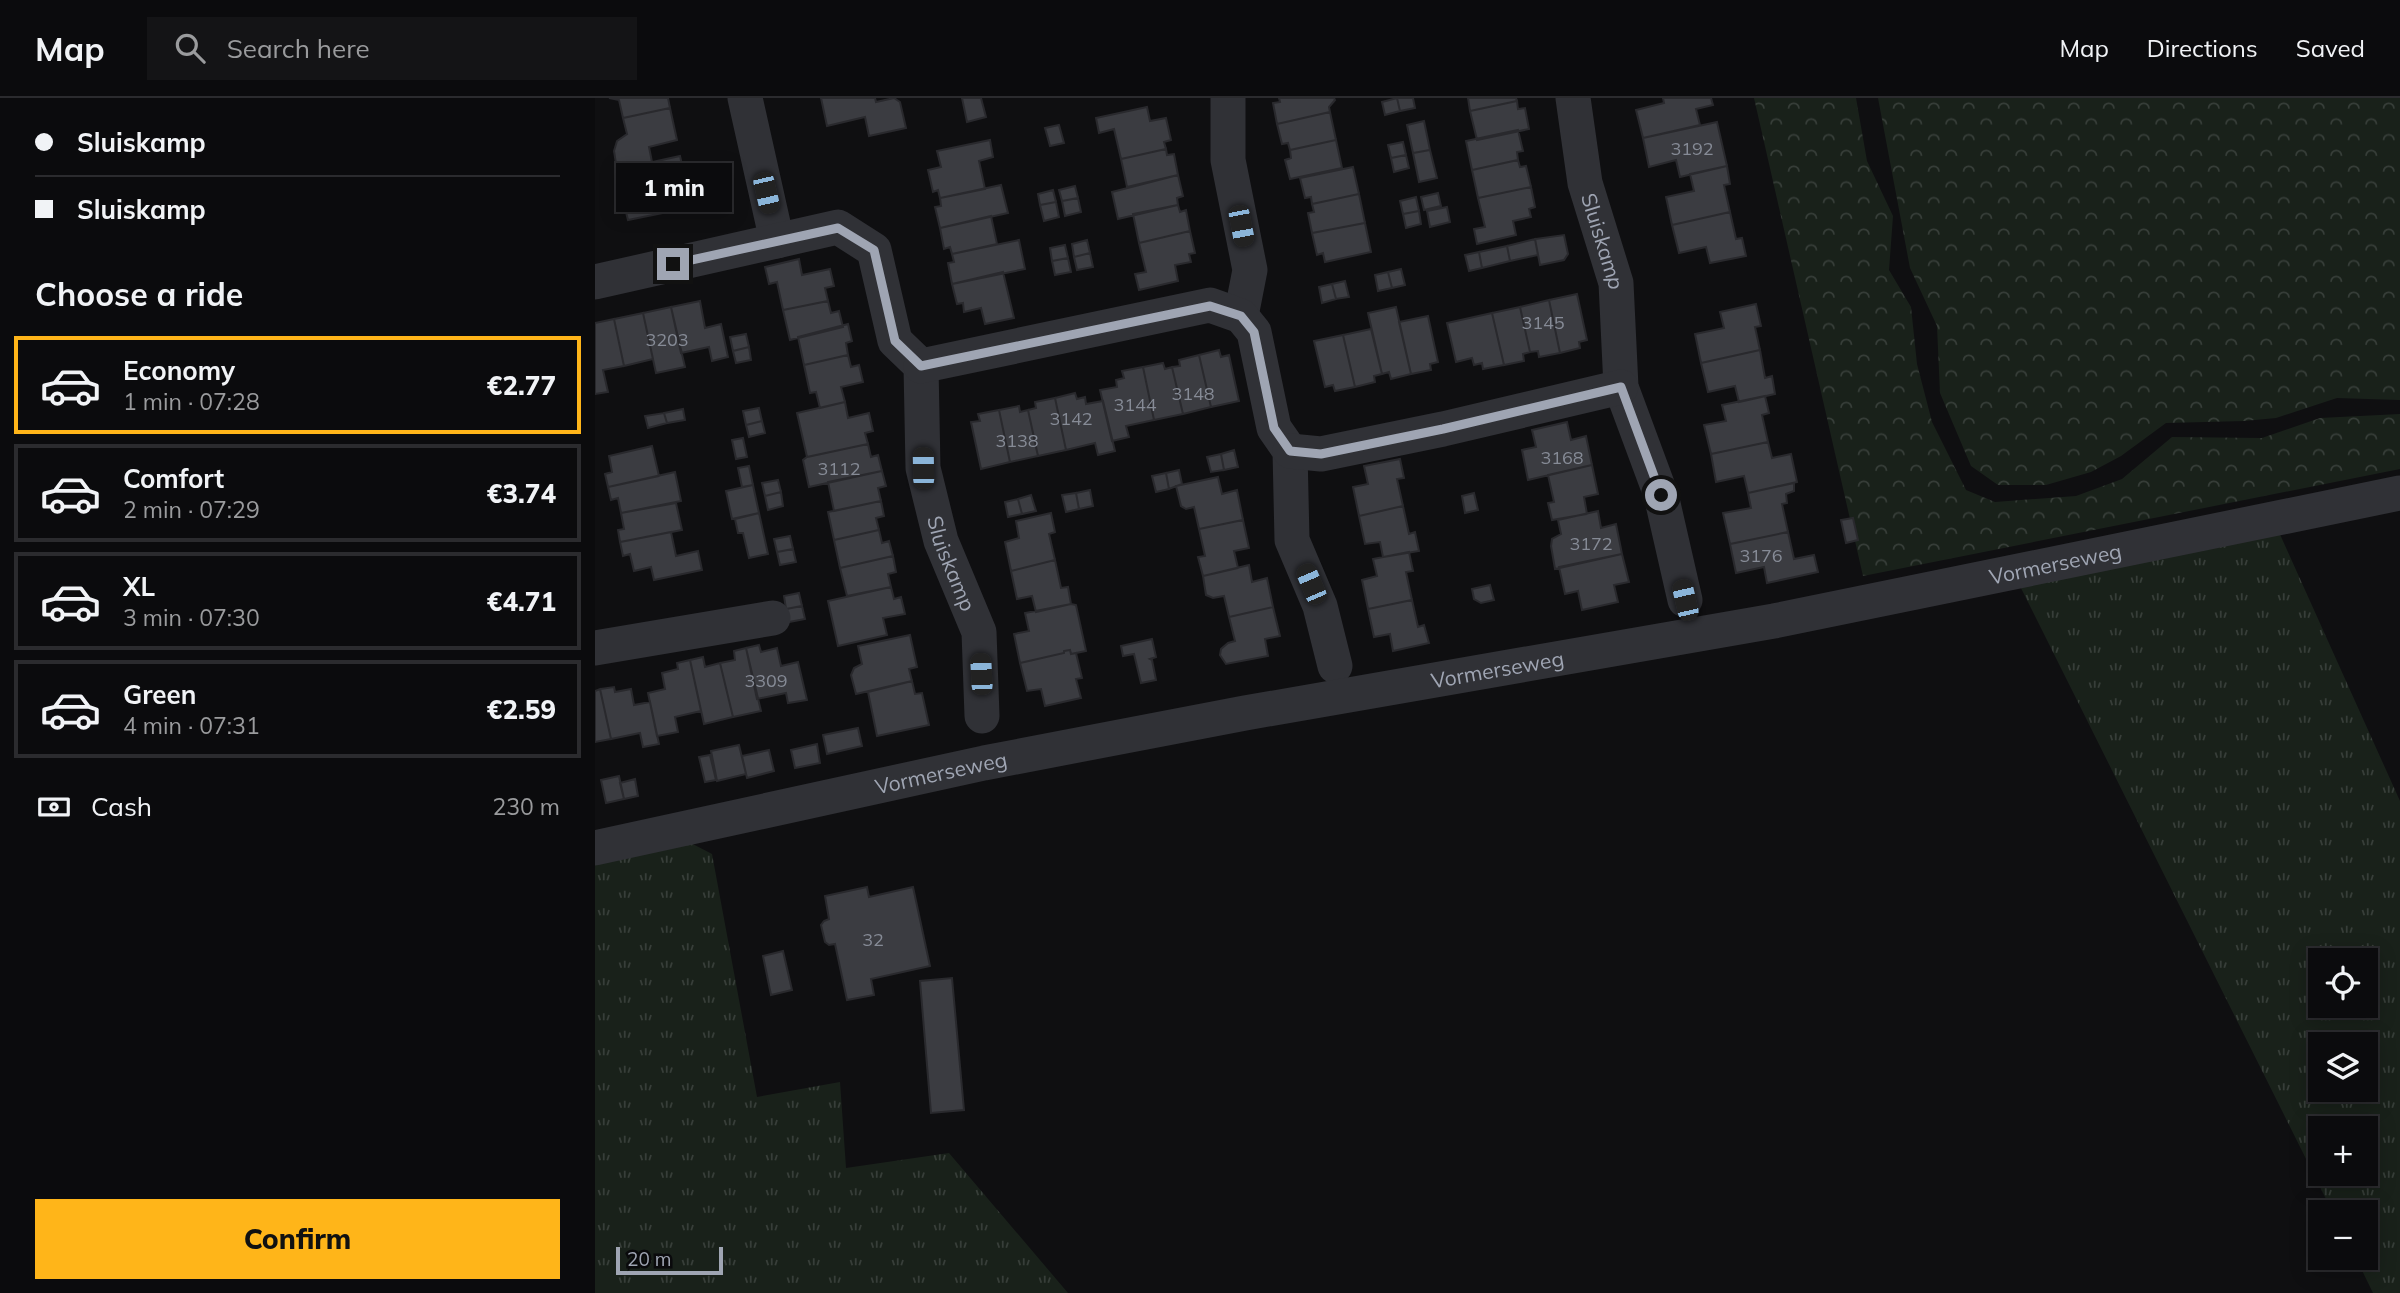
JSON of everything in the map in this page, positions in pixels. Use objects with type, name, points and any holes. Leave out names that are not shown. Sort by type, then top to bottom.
[{"type":"street","points":[[745,98],[777,241]]},
{"type":"street","points":[[1227,98],[1228,160],[1250,270],[1241,316]]},
{"type":"street","name":"Sluiskamp","points":[[1573,98],[1585,183],[1616,283],[1621,387],[1661,495],[1685,600]]},
{"type":"street","points":[[595,282],[838,228],[874,250],[895,341],[921,366],[1210,306],[1241,316],[1254,332],[1274,428],[1290,451],[1292,540],[1320,606],[1335,667]]},
{"type":"street","name":"Sluiskamp","points":[[921,366],[923,468],[941,541],[979,632],[982,716]]},
{"type":"street","points":[[1290,451],[1321,454],[1443,429],[1621,387]]},
{"type":"street","name":"Vormerseweg","points":[[595,848],[983,763],[1245,713],[1774,621],[2400,493]]},
{"type":"street","points":[[595,648],[773,618]]},
{"type":"green space","points":[[1754,98],[1856,98],[1867,161],[1893,216],[1889,270],[1911,307],[1917,364],[1932,422],[1966,490],[1995,502],[2076,496],[2122,479],[2172,437],[2262,438],[2320,418],[2400,414],[2400,469],[1863,576]]},
{"type":"green space","points":[[1878,98],[2400,98],[2400,400],[2337,398],[2276,418],[2166,423],[2121,456],[2091,472],[2046,485],[1998,485],[1971,466],[1940,393],[1937,326],[1910,268]]},
{"type":"green space","points":[[2278,530],[2400,801],[2400,1293],[2373,1293],[2362,1270],[2378,1270],[2378,1200],[2327,1200],[2320,1186],[2378,1186],[2378,1116],[2308,1116],[2308,1163],[2018,582]]},
{"type":"green space","points":[[685,840],[712,854],[757,1097],[840,1082],[846,1168],[949,1153],[1068,1293],[595,1293],[595,858]]},
{"type":"building","points":[[609,98],[668,98],[670,108],[623,118],[619,100]]},
{"type":"building","points":[[821,98],[875,98],[876,102],[894,98],[900,102],[906,128],[869,136],[865,117],[827,126]]},
{"type":"building","points":[[962,98],[981,98],[986,117],[967,122]]},
{"type":"building","points":[[1279,98],[1335,100],[1329,107],[1330,112],[1277,124],[1273,103],[1280,102]]},
{"type":"building","points":[[1397,98],[1413,98],[1415,108],[1400,111]]},
{"type":"building","points":[[1397,98],[1400,111],[1385,115],[1382,102]]},
{"type":"building","points":[[1468,98],[1516,98],[1517,101],[1470,111]]},
{"type":"building","points":[[1663,98],[1711,98],[1713,105],[1696,109],[1700,125],[1643,138],[1636,110],[1664,103]]},
{"type":"building","points":[[1517,101],[1518,109],[1525,108],[1529,129],[1477,140],[1470,111]]},
{"type":"building","points":[[1147,107],[1150,121],[1166,118],[1171,140],[1164,142],[1166,149],[1121,159],[1114,129],[1099,133],[1096,118]]},
{"type":"building","points":[[670,108],[677,140],[649,147],[652,162],[617,170],[614,151],[617,141],[627,134],[623,118]]},
{"type":"building","points":[[1330,112],[1336,140],[1290,150],[1288,143],[1282,144],[1277,124]]},
{"type":"building","points":[[1424,121],[1430,150],[1413,153],[1407,125]]},
{"type":"building","points":[[1717,122],[1727,166],[1680,177],[1676,160],[1649,167],[1643,138]]},
{"type":"building","points":[[1059,125],[1064,143],[1050,146],[1045,128]]},
{"type":"building","points":[[1518,130],[1523,151],[1517,152],[1518,160],[1472,170],[1466,141]]},
{"type":"building","points":[[990,140],[993,157],[979,161],[985,189],[940,198],[938,190],[933,192],[928,170],[941,167],[937,151]]},
{"type":"building","points":[[1336,140],[1342,168],[1290,179],[1285,160],[1291,158],[1290,150]]},
{"type":"building","points":[[1403,142],[1406,155],[1391,158],[1388,145]]},
{"type":"building","points":[[1166,149],[1167,155],[1174,154],[1178,175],[1127,187],[1121,159]]},
{"type":"building","points":[[1430,150],[1437,178],[1419,182],[1413,153]]},
{"type":"building","points":[[1406,155],[1409,168],[1394,172],[1391,158]]},
{"type":"building","points":[[680,156],[688,190],[659,196],[663,213],[628,220],[624,204],[641,200],[634,166]]},
{"type":"building","points":[[1518,160],[1520,167],[1526,166],[1531,187],[1478,198],[1472,170]]},
{"type":"building","points":[[1727,166],[1730,184],[1724,185],[1730,212],[1672,225],[1666,197],[1694,191],[1690,174]]},
{"type":"building","points":[[1353,167],[1359,194],[1312,204],[1311,197],[1305,198],[1300,178]]},
{"type":"building","points":[[1178,175],[1183,196],[1177,198],[1178,205],[1118,219],[1112,192]]},
{"type":"building","points":[[1001,185],[1008,213],[940,228],[935,207],[941,206],[940,198]]},
{"type":"building","points":[[1075,186],[1078,198],[1062,201],[1059,190]]},
{"type":"building","points":[[1531,187],[1535,207],[1529,209],[1531,217],[1513,221],[1516,235],[1477,244],[1474,229],[1485,227],[1478,198]]},
{"type":"building","points":[[1053,190],[1056,202],[1040,205],[1038,194]]},
{"type":"building","points":[[1438,193],[1441,206],[1424,210],[1421,197]]},
{"type":"building","points":[[1359,194],[1365,223],[1312,233],[1308,213],[1314,212],[1312,204]]},
{"type":"building","points":[[1416,197],[1419,211],[1403,214],[1400,201]]},
{"type":"building","points":[[1078,198],[1081,212],[1065,216],[1062,201]]},
{"type":"building","points":[[1056,202],[1059,217],[1044,221],[1040,205]]},
{"type":"building","points":[[1178,205],[1180,212],[1186,210],[1190,231],[1139,243],[1133,214]]},
{"type":"building","points":[[1447,207],[1450,222],[1430,227],[1427,211]]},
{"type":"building","points":[[1419,211],[1421,224],[1406,228],[1403,214]]},
{"type":"building","points":[[1730,212],[1736,239],[1742,238],[1746,256],[1710,263],[1706,247],[1679,253],[1672,225]]},
{"type":"building","points":[[991,216],[997,244],[952,254],[950,247],[944,249],[940,228]]},
{"type":"building","points":[[1365,223],[1371,252],[1325,262],[1323,253],[1317,255],[1312,233]]},
{"type":"building","points":[[1190,231],[1195,253],[1189,254],[1191,262],[1175,265],[1178,281],[1139,290],[1135,274],[1146,272],[1139,243]]},
{"type":"building","points":[[1564,235],[1568,254],[1564,260],[1540,265],[1535,239]]},
{"type":"building","points":[[1535,239],[1538,255],[1510,261],[1507,246]]},
{"type":"building","points":[[1019,240],[1025,269],[952,284],[948,263],[954,262],[952,254]]},
{"type":"building","points":[[1087,240],[1090,253],[1074,257],[1072,244]]},
{"type":"building","points":[[1065,245],[1068,258],[1052,261],[1050,248]]},
{"type":"building","points":[[1507,246],[1510,261],[1482,268],[1479,252]]},
{"type":"building","points":[[1479,252],[1482,268],[1469,271],[1465,255]]},
{"type":"building","points":[[1090,253],[1093,267],[1077,270],[1074,257]]},
{"type":"building","points":[[1068,258],[1071,272],[1055,275],[1052,261]]},
{"type":"building","points":[[799,259],[802,275],[830,269],[834,286],[825,288],[828,301],[783,310],[777,282],[769,284],[765,267]]},
{"type":"building","points":[[1401,269],[1405,285],[1392,288],[1388,272]]},
{"type":"building","points":[[1003,272],[1014,318],[985,324],[981,308],[964,312],[963,303],[957,304],[952,284]]},
{"type":"building","points":[[1388,272],[1392,288],[1378,291],[1375,275]]},
{"type":"building","points":[[1345,281],[1349,297],[1336,299],[1332,284]]},
{"type":"building","points":[[1332,284],[1336,299],[1322,303],[1319,287]]},
{"type":"building","points":[[1577,294],[1587,340],[1579,342],[1580,348],[1560,353],[1549,300]]},
{"type":"building","points":[[1549,300],[1560,353],[1539,357],[1538,351],[1530,352],[1520,307]]},
{"type":"building","points":[[700,301],[705,328],[721,324],[728,357],[712,361],[709,347],[681,353],[671,307]]},
{"type":"building","points":[[828,301],[831,313],[839,311],[843,327],[790,340],[783,310]]},
{"type":"building","points":[[1756,304],[1761,326],[1755,327],[1760,350],[1701,363],[1695,334],[1724,328],[1720,312]]},
{"type":"building","points":[[671,307],[685,367],[656,373],[643,313]]},
{"type":"building","points":[[1396,307],[1411,374],[1391,379],[1389,372],[1382,374],[1368,313]]},
{"type":"building","points":[[1520,307],[1530,352],[1523,354],[1524,361],[1504,365],[1492,313]]},
{"type":"building","points":[[643,313],[653,359],[624,366],[614,319]]},
{"type":"building","points":[[1492,313],[1504,365],[1483,369],[1482,363],[1474,365],[1472,358],[1456,362],[1447,323]]},
{"type":"building","points":[[1428,316],[1438,362],[1430,364],[1431,370],[1411,374],[1399,322]]},
{"type":"building","points":[[614,319],[624,366],[603,370],[608,392],[595,394],[595,323]]},
{"type":"building","points":[[848,324],[852,341],[846,343],[848,355],[804,365],[798,337]]},
{"type":"building","points":[[1371,329],[1382,374],[1374,376],[1375,382],[1355,387],[1343,335]]},
{"type":"building","points":[[746,334],[749,347],[733,351],[730,337]]},
{"type":"building","points":[[1343,335],[1355,387],[1335,391],[1333,385],[1325,387],[1314,341]]},
{"type":"building","points":[[749,347],[751,360],[736,363],[733,351]]},
{"type":"building","points":[[1219,350],[1221,357],[1229,355],[1239,401],[1211,407],[1199,355]]},
{"type":"building","points":[[1760,350],[1765,378],[1772,376],[1775,394],[1739,402],[1735,386],[1708,392],[1701,363]]},
{"type":"building","points":[[848,355],[851,367],[859,365],[863,382],[841,387],[845,402],[820,408],[816,392],[810,393],[804,365]]},
{"type":"building","points":[[1199,355],[1211,407],[1183,414],[1172,367],[1180,366],[1179,360]]},
{"type":"building","points":[[1163,363],[1165,369],[1172,367],[1183,414],[1154,420],[1143,367]]},
{"type":"building","points":[[1143,367],[1154,420],[1126,426],[1129,437],[1112,441],[1100,390],[1117,387],[1116,380],[1124,378],[1122,371]]},
{"type":"building","points":[[1075,393],[1077,399],[1085,397],[1086,404],[1103,401],[1115,451],[1098,455],[1095,443],[1066,450],[1055,398]]},
{"type":"building","points":[[1765,396],[1769,413],[1762,415],[1768,442],[1711,454],[1704,425],[1726,421],[1722,405]]},
{"type":"building","points":[[1055,398],[1066,450],[1038,456],[1028,410],[1036,408],[1035,402]]},
{"type":"building","points":[[845,402],[848,418],[869,413],[873,431],[865,433],[868,444],[807,457],[797,413]]},
{"type":"building","points":[[1019,406],[1020,412],[1028,410],[1038,456],[1010,462],[999,410]]},
{"type":"building","points":[[759,408],[762,421],[746,425],[743,411]]},
{"type":"building","points":[[683,409],[685,420],[667,423],[664,413]]},
{"type":"building","points":[[999,410],[1010,462],[981,469],[971,422],[980,421],[978,414]]},
{"type":"building","points":[[664,413],[667,423],[648,428],[645,416]]},
{"type":"building","points":[[762,421],[765,433],[749,437],[746,425]]},
{"type":"building","points":[[1567,422],[1571,440],[1586,436],[1592,465],[1528,480],[1522,450],[1536,447],[1532,430]]},
{"type":"building","points":[[743,438],[747,457],[736,459],[732,440]]},
{"type":"building","points":[[1768,442],[1772,458],[1791,454],[1797,482],[1748,493],[1744,476],[1716,482],[1711,454]]},
{"type":"building","points":[[868,444],[871,457],[878,455],[882,471],[809,487],[803,460],[807,457]]},
{"type":"building","points":[[652,446],[659,476],[608,487],[605,474],[612,472],[609,456]]},
{"type":"building","points":[[1234,450],[1238,467],[1224,470],[1221,454]]},
{"type":"building","points":[[1221,454],[1224,470],[1211,472],[1207,457]]},
{"type":"building","points":[[1400,459],[1404,478],[1397,479],[1403,506],[1359,516],[1353,487],[1368,484],[1364,466]]},
{"type":"building","points":[[1592,465],[1598,494],[1584,497],[1587,514],[1552,520],[1548,503],[1554,502],[1548,475]]},
{"type":"building","points":[[749,466],[753,485],[742,487],[738,468]]},
{"type":"building","points":[[1179,470],[1182,484],[1169,489],[1166,473]]},
{"type":"building","points":[[882,471],[886,486],[878,488],[881,501],[834,511],[828,482]]},
{"type":"building","points":[[675,472],[681,501],[621,513],[618,498],[611,500],[608,487]]},
{"type":"building","points":[[1166,473],[1169,489],[1156,492],[1152,476]]},
{"type":"building","points":[[1218,477],[1222,494],[1237,490],[1243,520],[1199,529],[1194,507],[1186,509],[1181,506],[1176,486]]},
{"type":"building","points":[[778,480],[781,492],[765,496],[762,483]]},
{"type":"building","points":[[1794,483],[1794,491],[1786,494],[1787,503],[1782,504],[1788,532],[1730,544],[1723,513],[1751,508],[1748,493]]},
{"type":"building","points":[[753,485],[759,513],[732,519],[726,491]]},
{"type":"building","points":[[1090,490],[1093,506],[1079,509],[1076,493]]},
{"type":"building","points":[[781,492],[783,506],[768,510],[765,496]]},
{"type":"building","points":[[1076,493],[1079,509],[1066,512],[1062,495]]},
{"type":"building","points":[[1474,493],[1478,510],[1465,513],[1462,496]]},
{"type":"building","points":[[1031,495],[1036,511],[1022,514],[1018,499]]},
{"type":"building","points":[[1018,499],[1022,514],[1008,517],[1005,502]]},
{"type":"building","points":[[881,501],[884,516],[876,518],[879,530],[834,540],[828,512]]},
{"type":"building","points":[[676,503],[682,530],[620,542],[618,530],[624,529],[621,513]]},
{"type":"building","points":[[1403,506],[1409,534],[1415,532],[1419,551],[1383,557],[1380,542],[1365,544],[1359,516]]},
{"type":"building","points":[[1598,511],[1601,528],[1616,524],[1622,554],[1555,569],[1551,546],[1552,539],[1561,534],[1558,520]]},
{"type":"building","points":[[759,513],[768,554],[749,558],[743,533],[738,533],[735,519]]},
{"type":"building","points":[[1051,513],[1055,532],[1049,534],[1055,560],[1011,571],[1005,542],[1019,538],[1016,521]]},
{"type":"building","points":[[1853,518],[1858,540],[1846,543],[1841,520]]},
{"type":"building","points":[[1243,520],[1249,548],[1234,551],[1238,568],[1203,576],[1198,557],[1205,556],[1199,529]]},
{"type":"building","points":[[879,530],[882,543],[889,541],[893,556],[840,568],[834,540]]},
{"type":"building","points":[[671,532],[676,556],[698,551],[702,570],[654,580],[651,567],[634,571],[630,554],[623,556],[620,542]]},
{"type":"building","points":[[1788,532],[1794,559],[1814,555],[1818,572],[1767,583],[1764,567],[1736,573],[1730,544]]},
{"type":"building","points":[[790,536],[793,549],[777,552],[774,539]]},
{"type":"building","points":[[793,549],[796,562],[780,565],[777,552]]},
{"type":"building","points":[[1409,552],[1413,571],[1406,572],[1412,600],[1368,609],[1362,580],[1377,576],[1373,559]]},
{"type":"building","points":[[1622,554],[1629,582],[1614,585],[1618,602],[1582,610],[1578,591],[1565,594],[1559,567]]},
{"type":"building","points":[[893,556],[896,572],[888,574],[891,587],[847,596],[840,568]]},
{"type":"building","points":[[1055,560],[1061,588],[1068,587],[1071,604],[1036,612],[1032,596],[1017,599],[1011,571]]},
{"type":"building","points":[[1249,565],[1252,582],[1267,578],[1273,607],[1229,617],[1224,596],[1213,598],[1206,595],[1203,576]]},
{"type":"building","points":[[1490,585],[1494,600],[1481,603],[1474,599],[1472,589]]},
{"type":"building","points":[[891,587],[894,599],[901,597],[905,614],[883,618],[887,635],[838,646],[828,601]]},
{"type":"building","points":[[799,593],[802,606],[786,609],[784,596]]},
{"type":"building","points":[[1412,600],[1418,627],[1424,625],[1429,643],[1393,651],[1390,634],[1374,637],[1368,609]]},
{"type":"building","points":[[1076,605],[1086,651],[1071,654],[1070,650],[1064,651],[1020,663],[1014,634],[1029,631],[1025,613]]},
{"type":"building","points":[[802,606],[805,619],[789,622],[786,609]]},
{"type":"building","points":[[1273,607],[1280,636],[1265,639],[1268,656],[1226,664],[1220,655],[1221,649],[1235,641],[1229,617]]},
{"type":"building","points":[[910,635],[917,667],[909,669],[912,681],[856,694],[851,675],[854,668],[862,664],[858,646]]},
{"type":"building","points":[[1152,639],[1156,657],[1150,659],[1156,680],[1141,683],[1134,654],[1123,656],[1121,646]]},
{"type":"building","points":[[759,645],[761,652],[777,648],[781,666],[798,662],[807,700],[788,703],[786,693],[757,699],[746,648]]},
{"type":"building","points":[[746,648],[761,711],[733,717],[720,663],[735,660],[734,651]]},
{"type":"building","points":[[1070,650],[1071,654],[1076,653],[1082,678],[1076,679],[1081,698],[1045,706],[1041,689],[1027,691],[1020,663]]},
{"type":"building","points":[[703,657],[705,667],[720,663],[733,717],[704,724],[690,660]]},
{"type":"building","points":[[690,660],[701,711],[675,717],[678,732],[657,736],[648,693],[665,689],[662,673],[678,669],[677,663]]},
{"type":"building","points":[[912,681],[915,694],[922,693],[929,725],[877,736],[868,692]]},
{"type":"building","points":[[614,687],[615,692],[631,689],[634,705],[650,702],[659,744],[643,747],[640,733],[611,739],[600,689]]},
{"type":"building","points":[[600,689],[611,739],[595,742],[595,691]]},
{"type":"building","points":[[858,728],[862,746],[827,754],[823,735]]},
{"type":"building","points":[[817,744],[820,763],[795,768],[791,750]]},
{"type":"building","points":[[739,745],[746,774],[717,781],[711,751]]},
{"type":"building","points":[[769,750],[774,771],[747,778],[742,756]]},
{"type":"building","points":[[710,755],[716,780],[705,782],[699,757]]},
{"type":"building","points":[[619,776],[624,799],[606,803],[601,780]]},
{"type":"building","points":[[635,779],[638,796],[624,799],[620,783]]},
{"type":"building","points":[[867,887],[869,897],[913,887],[930,966],[871,979],[874,995],[847,1000],[835,944],[829,945],[825,942],[821,925],[829,919],[825,896]]},
{"type":"building","points":[[783,951],[792,990],[771,995],[763,956]]},
{"type":"building","points":[[952,978],[964,1110],[931,1113],[920,981]]},
{"type":"route","points":[[673,264],[838,228],[874,250],[895,341],[921,366],[1210,306],[1241,316],[1254,332],[1274,428],[1290,451],[1321,454],[1443,429],[1621,387],[1661,495]]}]
